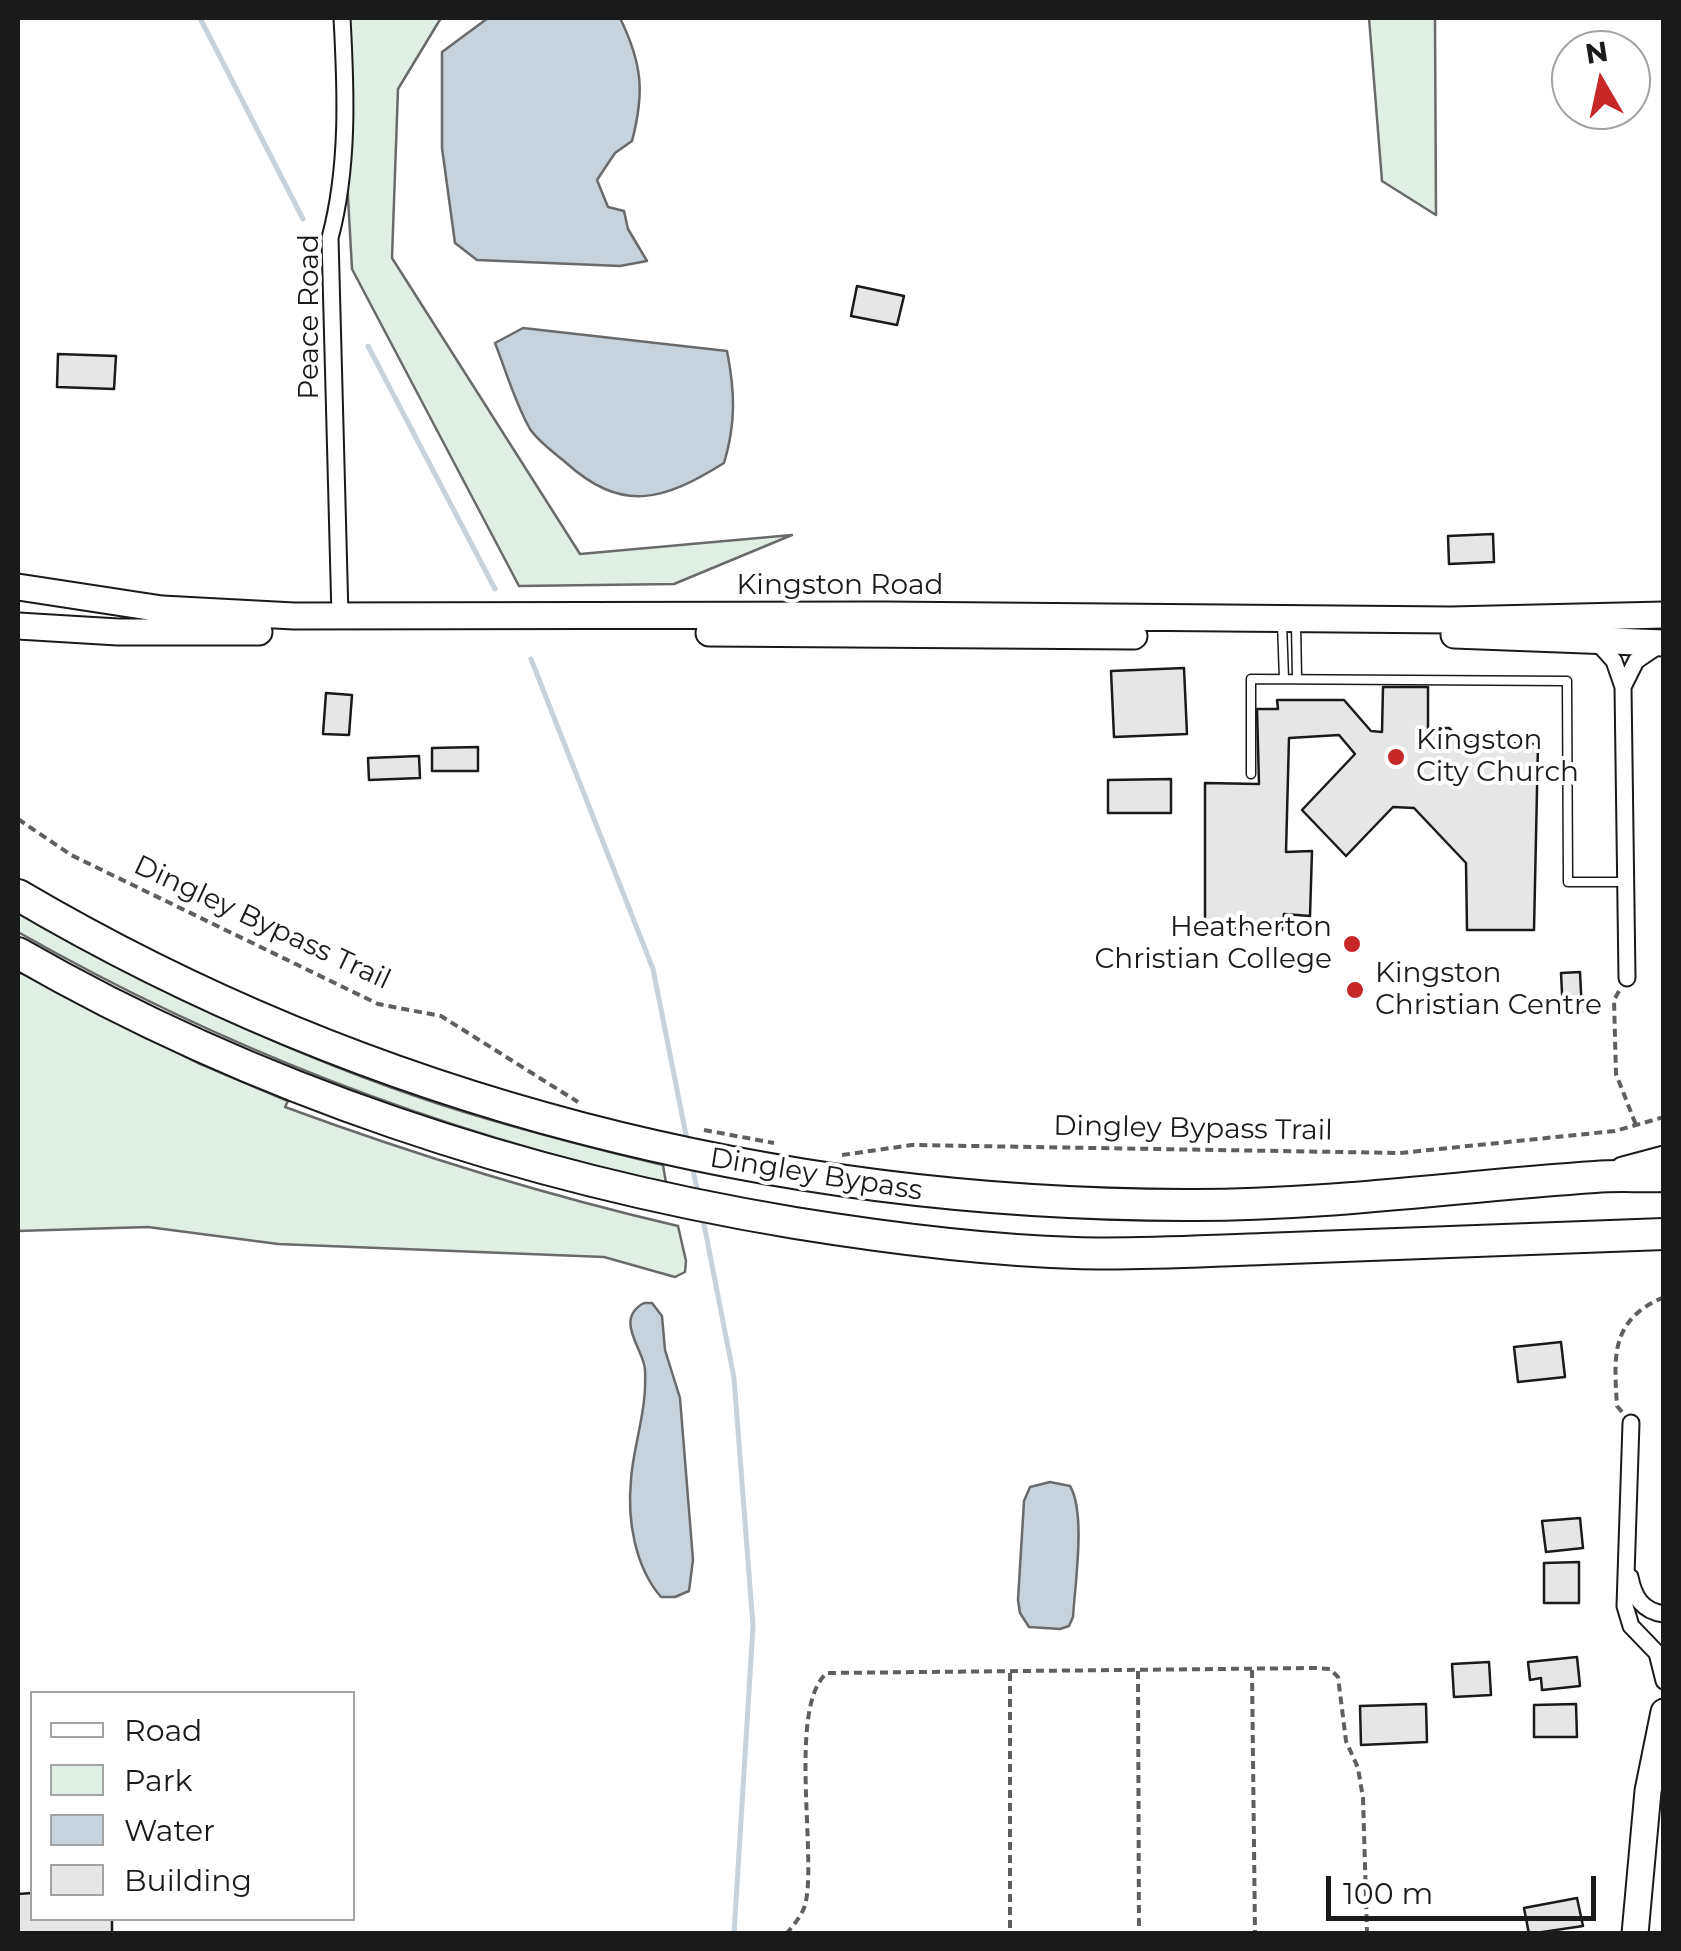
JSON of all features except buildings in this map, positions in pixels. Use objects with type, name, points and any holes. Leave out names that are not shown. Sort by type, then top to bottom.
[{"type":"highway","name":"Dingley Bypass","points":[[18,895],[159,971],[322,1043],[462,1094],[662,1148],[723,1148],[853,1184],[1060,1203],[1156,1205],[1369,1198],[1599,1176],[1664,1176]]},
{"type":"highway","name":"Dingley Bypass","points":[[18,953],[214,1053],[364,1112],[503,1158],[662,1200],[726,1212],[888,1238],[1078,1253],[1664,1234]]},
{"type":"main road","name":"Kingston Road","points":[[18,587],[195,612],[340,624]]},
{"type":"main road","points":[[18,602],[112,617],[118,632]]},
{"type":"main road","name":"Kingston Road","points":[[18,626],[118,632],[340,624],[1289,627],[1664,616]]},
{"type":"main road","name":"Kingston Road","points":[[1289,627],[1663,643]]},
{"type":"main road","points":[[1599,1176],[1664,1159]]},
{"type":"main road","points":[[1635,1934],[1645,1819],[1664,1712]]},
{"type":"street","name":"Peace Road","points":[[340,624],[330,238],[341,199],[345,75],[342,18]]},
{"type":"street","points":[[1594,639],[1614,661],[1624,687],[1627,978]]},
{"type":"street","points":[[1624,687],[1636,661],[1663,643]]},
{"type":"street","points":[[1631,1423],[1626,1617],[1657,1654],[1664,1681]]},
{"type":"street","points":[[1628,1558],[1637,1599],[1646,1608],[1664,1614]]},
{"type":"lane","points":[[1289,627],[1297,678]]},
{"type":"lane","points":[[1284,679],[1289,627]]},
{"type":"lane","points":[[1250,774],[1251,679],[1567,681],[1568,882],[1625,882]]},
{"type":"path","name":"Dingley Bypass Trail","points":[[18,819],[70,854],[378,1004],[441,1016],[580,1102]]},
{"type":"path","points":[[1627,978],[1614,1000],[1616,1074],[1636,1125]]},
{"type":"path","name":"Dingley Bypass Trail","points":[[840,1155],[912,1145],[1400,1152],[1615,1131],[1664,1117]]},
{"type":"path","points":[[723,1148],[789,1146]]},
{"type":"path","points":[[1631,1423],[1617,1406],[1616,1343],[1636,1313],[1664,1297]]},
{"type":"path","points":[[786,1934],[806,1904],[810,1700],[819,1680],[827,1673],[1316,1668],[1330,1669],[1338,1677],[1346,1740],[1358,1768],[1363,1798],[1367,1934]]},
{"type":"path","points":[[1138,1670],[1138,1934]]},
{"type":"path","points":[[1252,1670],[1254,1934]]},
{"type":"path","points":[[1010,1671],[1010,1934]]},
{"type":"green space","points":[[338,18],[441,18],[398,89],[392,258],[580,554],[792,535],[674,584],[519,586],[352,269]]},
{"type":"green space","points":[[1369,18],[1435,18],[1436,215],[1382,181]]},
{"type":"green space","points":[[18,913],[172,994],[278,1043],[442,1105],[663,1165],[666,1183],[497,1138],[333,1082],[252,1049],[95,974],[18,932]]},
{"type":"green space","points":[[21,973],[198,1063],[288,1101],[285,1107],[480,1173],[678,1226],[685,1272],[675,1277],[604,1257],[278,1244],[148,1227],[18,1231]]},
{"type":"water","points":[[488,18],[620,18],[637,64],[639,107],[632,141],[615,153],[597,180],[608,207],[624,211],[628,229],[647,261],[620,266],[477,260],[455,243],[442,148],[442,52]]},
{"type":"water","points":[[523,328],[727,351],[733,407],[724,463],[681,486],[643,496],[624,495],[585,478],[533,433],[515,398],[495,343]]},
{"type":"water","points":[[644,1303],[652,1303],[662,1316],[665,1350],[680,1398],[693,1560],[689,1591],[675,1597],[661,1597],[645,1572],[630,1511],[645,1376],[630,1324],[631,1316]]},
{"type":"water","points":[[1050,1482],[1070,1486],[1078,1513],[1073,1617],[1069,1626],[1060,1629],[1029,1627],[1020,1613],[1018,1600],[1024,1501],[1030,1487]]},
{"type":"waterway","points":[[200,18],[303,219]]},
{"type":"waterway","points":[[368,346],[495,589]]},
{"type":"waterway","points":[[531,659],[653,969],[687,1140]]},
{"type":"waterway","points":[[692,1165],[698,1194]]},
{"type":"waterway","points":[[703,1219],[734,1378],[753,1626],[734,1934]]},
{"type":"place","name":"Kingston City Church","points":[[1396,757]]},
{"type":"place","name":"Heatherton Christian College","points":[[1352,944]]},
{"type":"place","name":"Kingston Christian Centre","points":[[1355,990]]}]
